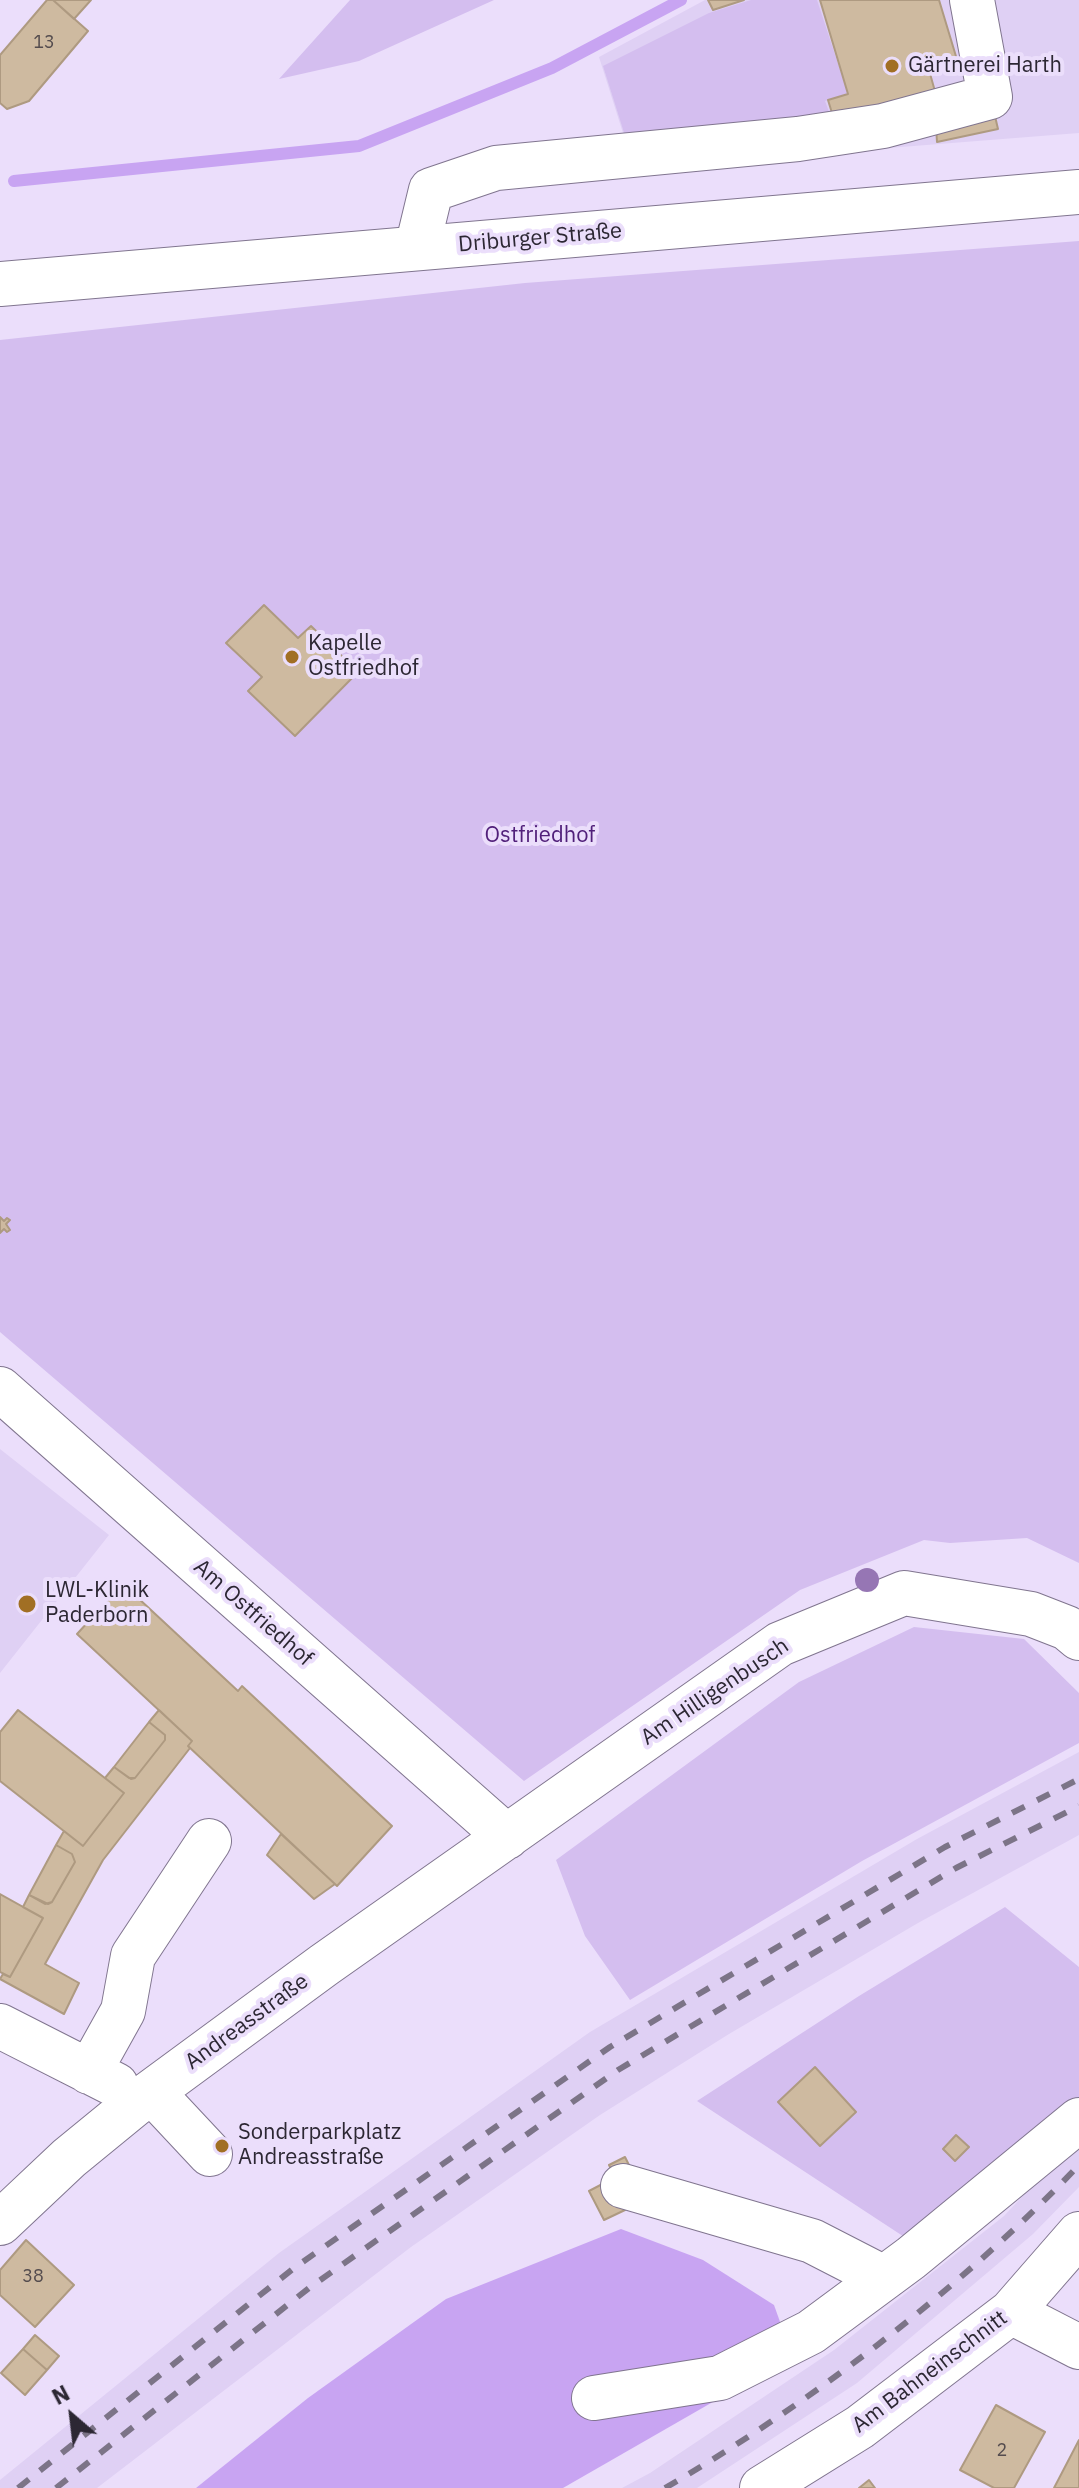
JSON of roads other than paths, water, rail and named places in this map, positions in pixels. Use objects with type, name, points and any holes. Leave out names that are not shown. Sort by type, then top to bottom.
[{"type":"street","points":[[417,248],[431,190],[496,168],[798,139],[883,126],[990,97],[972,0]]},
{"type":"street","name":"Driburger Straße","points":[[0,284],[1079,192]]},
{"type":"street","name":"Am Ostfriedhof","points":[[0,1389],[507,1837]]},
{"type":"street","name":"Am Hilligenbusch","points":[[507,1837],[780,1644],[904,1593],[1031,1614],[1067,1628],[1079,1638]]},
{"type":"street","name":"Andreasstraße","points":[[0,2223],[69,2158],[143,2098],[507,1837]]},
{"type":"street","points":[[89,2072],[123,2011],[133,1956],[209,1841]]},
{"type":"street","points":[[0,2026],[143,2098],[210,2154]]},
{"type":"street","points":[[594,2398],[720,2378],[811,2332],[884,2278],[1079,2120]]},
{"type":"street","points":[[623,2186],[812,2241],[884,2278]]},
{"type":"street","name":"Am Bahneinschnitt","points":[[762,2488],[860,2427],[1011,2312],[1079,2234]]},
{"type":"street","points":[[1011,2312],[1079,2347]]},
{"type":"waterway","points":[[14,181],[359,146],[552,68],[681,0]]},
{"type":"railway","points":[[18,2488],[294,2268],[610,2047],[945,1847],[1079,1779]]},
{"type":"railway","points":[[56,2488],[309,2288],[618,2070],[956,1868],[1079,1806]]},
{"type":"railway","points":[[665,2488],[775,2419],[883,2340],[986,2255],[1079,2165]]},
{"type":"place","name":"Gärtnerei Harth","points":[[892,66]]},
{"type":"place","name":"Kapelle Ostfriedhof","points":[[292,657]]},
{"type":"place","name":"LWL-Klinik Paderborn","points":[[27,1604]]},
{"type":"place","name":"Sonderparkplatz Andreasstraße","points":[[222,2146]]},
{"type":"park label","name":"Ostfriedhof","points":[[540,836]]}]
